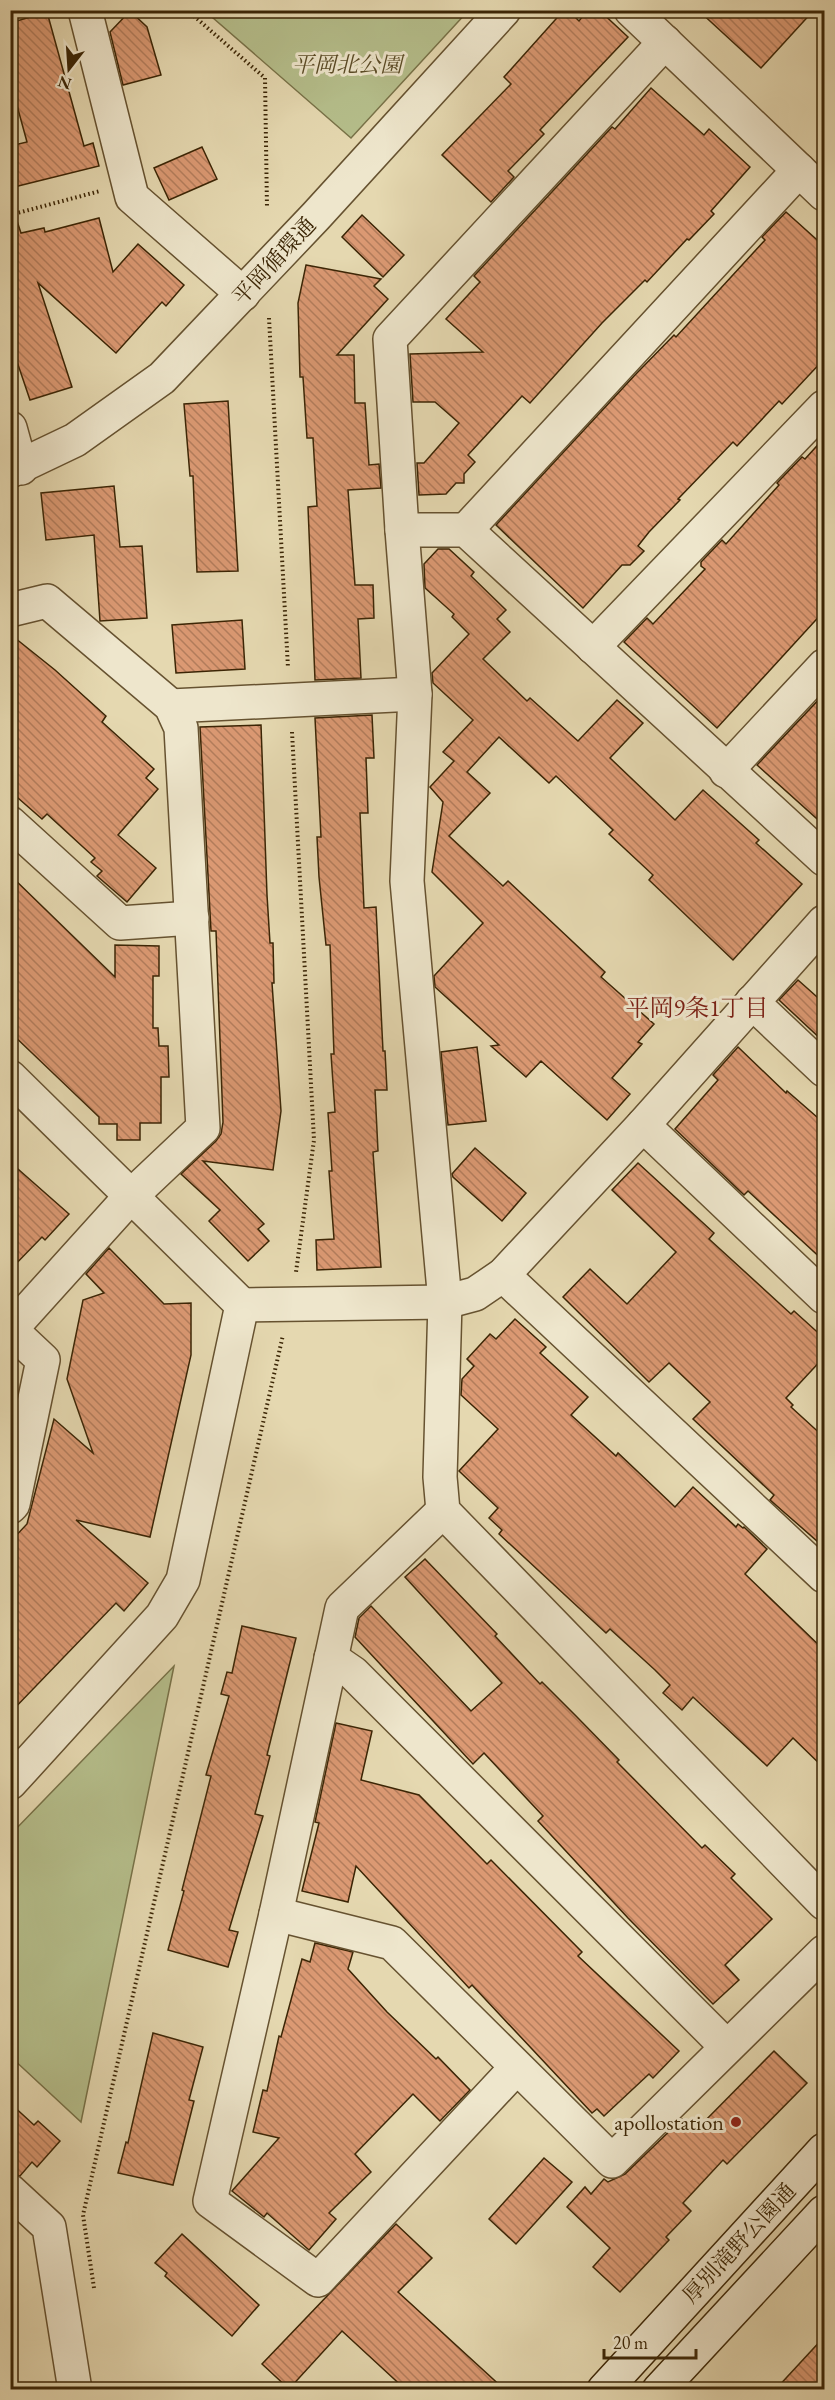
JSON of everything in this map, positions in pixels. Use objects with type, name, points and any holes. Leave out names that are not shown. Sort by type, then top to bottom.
[{"type":"street","points":[[85,10],[132,197],[243,294]]},
{"type":"street","name":"平岡循環通","points":[[16,469],[75,440],[162,378],[243,294],[504,10]]},
{"type":"street","points":[[631,10],[825,194]]},
{"type":"street","points":[[664,42],[390,339],[415,694],[407,881],[445,1302],[440,1477],[443,1511],[825,1903]]},
{"type":"street","points":[[466,530],[799,170]]},
{"type":"street","points":[[592,647],[825,407]]},
{"type":"street","points":[[10,428],[16,469]]},
{"type":"street","points":[[402,530],[466,530],[726,771],[825,859]]},
{"type":"street","points":[[10,610],[47,601],[171,706],[181,728],[203,1128],[131,1196],[11,1329],[43,1360],[13,1504],[10,1507]]},
{"type":"street","points":[[726,771],[825,666]]},
{"type":"street","points":[[171,706],[415,694]]},
{"type":"street","points":[[10,823],[120,923],[192,918]]},
{"type":"street","points":[[10,1077],[242,1305],[445,1302],[475,1294],[503,1275],[643,1125],[825,922]]},
{"type":"street","points":[[752,1002],[825,1070]]},
{"type":"street","points":[[643,1125],[825,1298]]},
{"type":"street","points":[[503,1275],[825,1576]]},
{"type":"street","points":[[10,1783],[162,1616],[183,1580],[242,1305]]},
{"type":"street","points":[[443,1511],[342,1608],[276,1914],[210,2201],[318,2280],[516,2068]]},
{"type":"street","points":[[331,1658],[353,1673],[727,2048]]},
{"type":"street","points":[[276,1914],[392,1943],[516,2068],[612,2160],[825,1952]]},
{"type":"street","name":"厚別滝野公園通","points":[[604,2390],[825,2150]]},
{"type":"street","points":[[10,2191],[49,2227],[75,2390]]},
{"type":"street","name":"厚別滝野公園通","points":[[660,2390],[825,2212]]},
{"type":"path","points":[[187,10],[265,78],[267,208]]},
{"type":"path","points":[[10,215],[128,184]]},
{"type":"green space","name":"平岡北公園","points":[[205,11],[468,11],[351,138]]},
{"type":"green space","points":[[174,1666],[81,2122],[11,2057],[11,1834]]},
{"type":"building","points":[[564,10],[568,10],[579,21],[588,10],[599,10],[628,37],[540,130],[544,134],[508,171],[514,177],[491,202],[442,155],[511,84],[504,77]]},
{"type":"building","points":[[698,10],[814,10],[761,68]]},
{"type":"building","points":[[130,11],[147,27],[161,75],[123,85],[110,32]]},
{"type":"building","points":[[47,12],[84,146],[93,143],[99,166],[10,188],[10,146],[27,142],[10,80],[10,23]]},
{"type":"building","points":[[651,88],[704,135],[709,129],[750,167],[711,211],[714,214],[647,282],[645,280],[602,323],[530,403],[522,396],[468,455],[475,462],[464,474],[464,483],[456,483],[446,494],[419,495],[417,463],[424,463],[459,423],[435,402],[413,402],[410,354],[483,352],[446,319],[480,282],[474,276],[612,127],[615,129]]},
{"type":"building","points":[[202,147],[217,179],[169,200],[154,168]]},
{"type":"building","points":[[786,212],[825,247],[825,358],[782,404],[779,401],[737,446],[733,442],[649,532],[638,546],[644,551],[630,565],[622,565],[583,608],[496,525],[634,376],[674,335],[676,337],[765,240],[762,237]]},
{"type":"building","points":[[15,215],[21,233],[44,228],[45,232],[99,218],[113,272],[138,244],[184,285],[166,306],[162,302],[116,353],[38,283],[72,387],[30,400],[10,341],[10,216]]},
{"type":"building","points":[[362,215],[404,255],[383,277],[342,237]]},
{"type":"building","points":[[306,265],[381,279],[374,286],[388,299],[337,355],[354,355],[355,403],[365,403],[369,465],[379,464],[381,488],[348,490],[355,585],[373,585],[374,618],[358,619],[361,678],[315,680],[308,507],[317,506],[313,438],[307,438],[303,377],[300,377],[298,303]]},
{"type":"building","points":[[228,401],[238,571],[197,572],[193,476],[190,476],[184,404]]},
{"type":"building","points":[[825,437],[825,610],[717,728],[624,642],[647,618],[653,624],[705,569],[701,566],[701,562],[722,540],[726,544],[779,485],[777,483],[802,457],[805,459]]},
{"type":"building","points":[[114,486],[120,547],[142,546],[147,618],[100,621],[94,535],[46,540],[41,493]]},
{"type":"building","points":[[438,549],[449,549],[474,572],[471,576],[506,610],[497,619],[510,632],[483,659],[527,701],[530,698],[578,741],[617,700],[643,723],[610,758],[675,820],[703,790],[759,840],[756,843],[802,884],[733,960],[649,880],[653,875],[609,834],[613,830],[556,776],[549,783],[499,737],[467,772],[490,793],[449,836],[503,886],[508,881],[605,972],[601,977],[654,1024],[638,1042],[642,1044],[612,1078],[630,1094],[607,1120],[541,1061],[526,1077],[491,1046],[499,1045],[435,987],[434,976],[483,923],[432,872],[443,802],[430,787],[454,761],[443,752],[473,720],[433,683],[432,673],[469,634],[452,617],[454,614],[425,588],[424,564]]},
{"type":"building","points":[[242,620],[245,669],[176,673],[172,625]]},
{"type":"building","points":[[10,634],[55,670],[106,716],[102,722],[154,769],[146,778],[158,789],[118,835],[156,868],[127,902],[97,876],[102,871],[91,862],[95,858],[47,814],[42,819],[10,791]]},
{"type":"building","points":[[825,693],[825,826],[757,765]]},
{"type":"building","points":[[372,715],[374,758],[366,758],[368,813],[360,813],[364,908],[376,907],[387,1090],[375,1090],[378,1151],[373,1152],[381,1267],[317,1270],[316,1240],[334,1239],[328,1113],[335,1112],[331,1054],[334,1054],[330,945],[326,945],[319,877],[317,837],[321,837],[315,718]]},
{"type":"building","points":[[261,725],[267,895],[270,943],[273,943],[274,983],[272,983],[281,1111],[273,1170],[203,1161],[264,1224],[258,1229],[269,1241],[248,1261],[209,1221],[220,1210],[181,1174],[216,1141],[221,1134],[223,1122],[216,931],[211,931],[200,727]]},
{"type":"building","points":[[10,875],[115,977],[115,945],[159,946],[159,976],[153,976],[153,1028],[158,1028],[159,1046],[168,1046],[169,1077],[161,1077],[161,1123],[140,1123],[140,1140],[117,1140],[117,1124],[99,1124],[99,1117],[10,1032]]},
{"type":"building","points":[[798,980],[825,1004],[825,1043],[779,1000]]},
{"type":"building","points":[[477,1047],[486,1121],[448,1125],[441,1052]]},
{"type":"building","points":[[738,1047],[786,1093],[787,1091],[825,1124],[825,1262],[748,1191],[744,1195],[675,1129],[718,1080],[713,1075]]},
{"type":"building","points":[[475,1148],[526,1193],[502,1221],[453,1177],[452,1174]]},
{"type":"building","points":[[10,1162],[69,1214],[45,1240],[42,1237],[10,1270]]},
{"type":"building","points":[[638,1163],[714,1233],[709,1239],[791,1314],[794,1311],[825,1339],[825,1356],[786,1398],[793,1405],[791,1407],[825,1438],[825,1548],[770,1500],[774,1495],[693,1419],[710,1402],[669,1363],[649,1382],[563,1297],[590,1269],[627,1304],[676,1252],[612,1190]]},
{"type":"building","points":[[109,1248],[164,1304],[191,1303],[191,1355],[150,1537],[76,1520],[148,1583],[124,1611],[116,1603],[10,1713],[10,1542],[27,1524],[54,1419],[93,1453],[67,1379],[83,1300],[104,1293],[86,1274]]},
{"type":"building","points":[[515,1319],[546,1347],[540,1353],[588,1397],[571,1415],[616,1456],[618,1453],[675,1507],[693,1487],[736,1527],[738,1524],[744,1527],[767,1549],[745,1574],[825,1651],[825,1769],[793,1738],[767,1766],[693,1697],[682,1710],[663,1693],[670,1685],[655,1670],[610,1629],[606,1633],[499,1534],[502,1530],[489,1518],[498,1508],[459,1471],[498,1429],[461,1395],[462,1379],[474,1366],[467,1359],[490,1334],[496,1339]]},
{"type":"building","points":[[425,1559],[497,1634],[495,1636],[540,1684],[542,1682],[577,1717],[619,1760],[617,1762],[702,1848],[705,1845],[735,1874],[731,1878],[772,1919],[725,1965],[739,1980],[713,2004],[628,1918],[538,1821],[543,1816],[484,1753],[473,1764],[355,1637],[359,1618],[371,1606],[471,1711],[502,1683],[405,1577]]},
{"type":"building","points":[[242,1626],[296,1638],[255,1814],[263,1816],[229,1930],[238,1932],[228,1967],[168,1950],[211,1776],[206,1775],[229,1696],[221,1694],[227,1672],[232,1673]]},
{"type":"building","points":[[336,1723],[372,1731],[361,1780],[419,1795],[487,1864],[491,1860],[582,1952],[578,1956],[679,2051],[653,2078],[649,2074],[604,2116],[597,2109],[592,2113],[472,1985],[469,1988],[356,1866],[348,1902],[302,1891],[319,1823],[315,1822]]},
{"type":"building","points":[[315,1943],[353,1952],[348,1969],[387,2012],[436,2059],[438,2057],[470,2090],[440,2121],[413,2094],[355,2154],[371,2172],[329,2213],[336,2219],[309,2250],[267,2213],[264,2217],[232,2191],[279,2138],[253,2132],[263,2090],[267,2091],[279,2036],[281,2037],[302,1959],[310,1962]]},
{"type":"building","points":[[153,2033],[203,2047],[189,2100],[194,2101],[173,2185],[118,2173],[126,2142],[128,2143]]},
{"type":"building","points":[[774,2051],[807,2083],[727,2164],[723,2160],[683,2203],[691,2211],[666,2237],[669,2240],[620,2292],[593,2267],[610,2248],[567,2207],[585,2187],[591,2194],[604,2179],[608,2182],[625,2174],[682,2119],[695,2131]]},
{"type":"building","points":[[10,2103],[34,2125],[38,2121],[60,2141],[37,2167],[32,2162],[20,2176],[10,2173]]},
{"type":"building","points":[[544,2158],[572,2182],[516,2244],[489,2219]]},
{"type":"building","points":[[396,2224],[432,2258],[398,2292],[505,2390],[406,2390],[342,2331],[289,2389],[262,2364]]},
{"type":"building","points":[[182,2234],[259,2305],[232,2336],[165,2276],[167,2273],[155,2263]]},
{"type":"building","points":[[825,2336],[825,2390],[775,2390]]},
{"type":"place","name":"apollostation","points":[[736,2122]]},
{"type":"district","name":"平岡9条1丁目","points":[[697,1007]]}]
